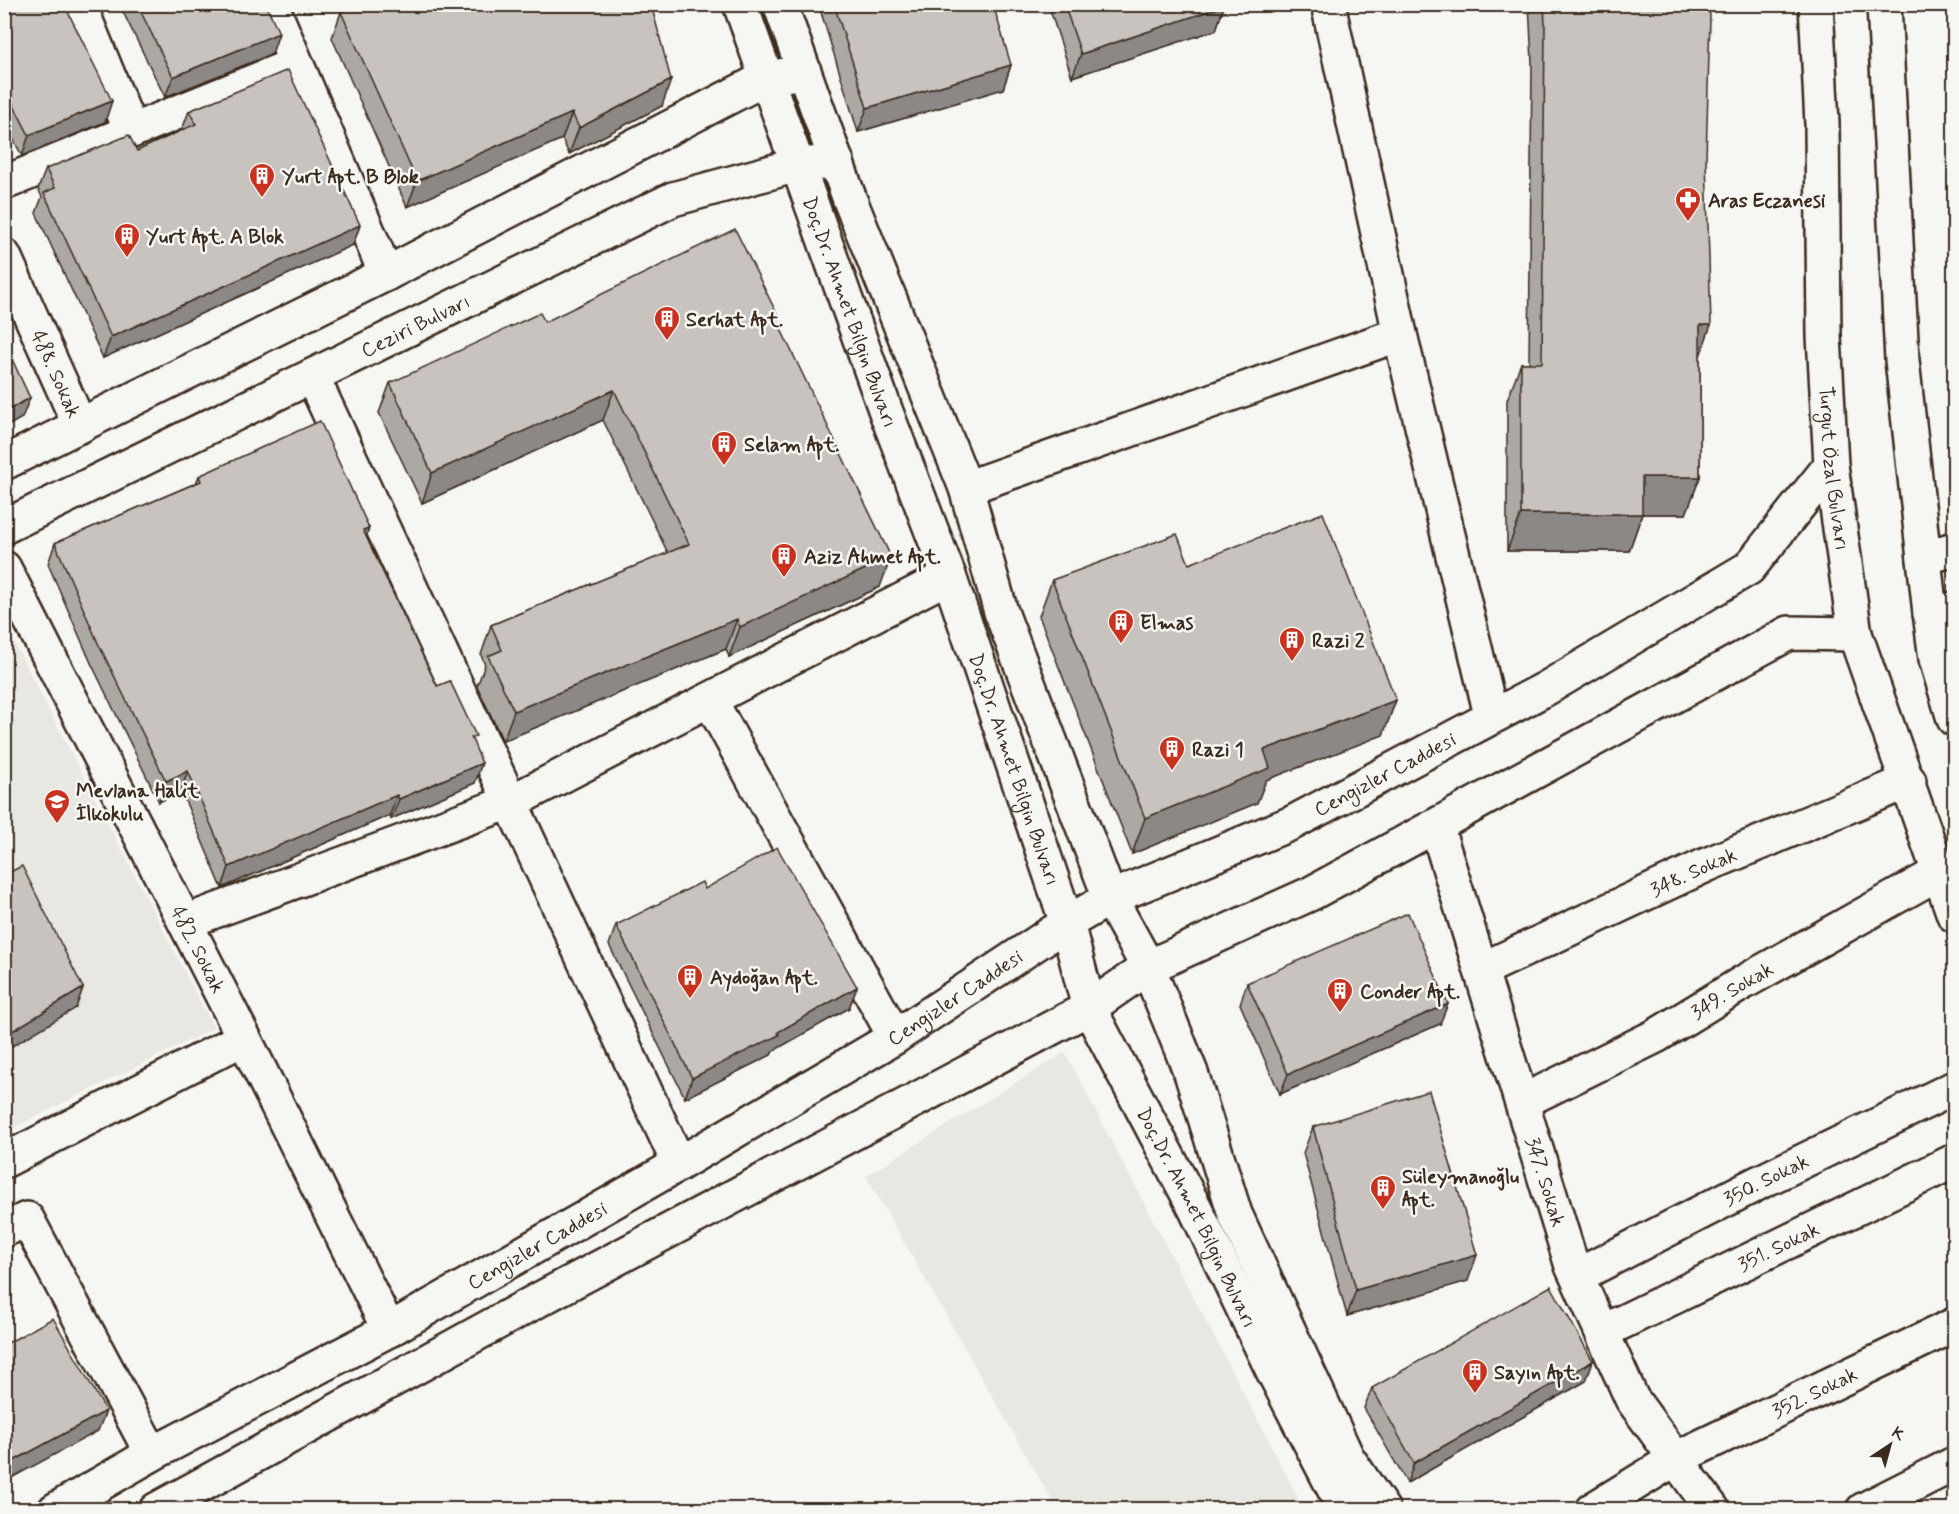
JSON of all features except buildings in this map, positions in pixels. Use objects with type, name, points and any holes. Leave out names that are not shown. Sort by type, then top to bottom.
[{"type":"street","points":[[79,4],[131,131]]},
{"type":"street","points":[[271,4],[386,273]]},
{"type":"street","name":"Doç.Dr. Ahmet Bilgin Bulvarı","points":[[740,4],[949,576],[1067,923],[1089,1008],[1195,1208],[1272,1369],[1345,1509]]},
{"type":"street","name":"Doç.Dr. Ahmet Bilgin Bulvarı","points":[[780,4],[837,162],[966,488],[1001,612],[1110,898],[1148,967],[1191,1073],[1235,1214],[1347,1457],[1383,1509]]},
{"type":"street","points":[[1328,4],[1400,334],[1491,715]]},
{"type":"street","name":"Turgut Özal Bulvarı","points":[[1816,4],[1822,124],[1824,336],[1831,465],[1855,634],[1909,781],[1954,915]]},
{"type":"street","points":[[1884,4],[1902,360],[1939,554],[1942,611],[1936,659],[1954,719]]},
{"type":"street","points":[[4,183],[296,64]]},
{"type":"street","points":[[4,463],[386,273],[766,78],[804,72]]},
{"type":"street","name":"Ceziri Bulvarı","points":[[4,527],[673,199],[797,165],[837,162]]},
{"type":"street","name":"488. Sokak","points":[[4,256],[80,426]]},
{"type":"street","points":[[966,488],[1400,334]]},
{"type":"street","points":[[312,376],[513,801],[679,1164]]},
{"type":"street","name":"Cengizler Caddesi","points":[[54,1509],[152,1454],[389,1330],[679,1164],[895,1037],[1067,923],[1110,898],[1292,823],[1491,715],[1547,688],[1749,568],[1831,465]]},
{"type":"street","name":"482. Sokak","points":[[4,568],[244,1038],[389,1330]]},
{"type":"street","points":[[185,922],[513,801],[949,576]]},
{"type":"street","points":[[156,1509],[540,1299],[1089,1008],[1148,967],[1312,893],[1437,828],[1789,633],[1855,634]]},
{"type":"street","points":[[710,700],[895,1037]]},
{"type":"street","name":"348. Sokak","points":[[1481,970],[1704,866],[1909,781]]},
{"type":"street","name":"347. Sokak","points":[[1437,828],[1577,1276],[1632,1399],[1713,1509]]},
{"type":"street","name":"349. Sokak","points":[[1522,1102],[1656,1036],[1744,982],[1940,872]]},
{"type":"street","points":[[4,1161],[244,1038]]},
{"type":"street","name":"350. Sokak","points":[[1577,1276],[1760,1182],[1954,1088]]},
{"type":"street","name":"351. Sokak","points":[[1602,1332],[1954,1161]]},
{"type":"street","points":[[4,1230],[27,1219],[152,1454]]},
{"type":"street","name":"352. Sokak","points":[[1592,1509],[1675,1459],[1954,1325]]},
{"type":"street","points":[[1863,1509],[1954,1464]]},
{"type":"shaded area","name":"Mevlana Halit İlkokulu","points":[[4,623],[214,1028],[5,1132],[4,1132]]},
{"type":"shaded area","points":[[1065,1052],[1304,1509],[1057,1509],[866,1176]]},
{"type":"place","name":"Yurt Apt. B Blok","points":[[262,199]]},
{"type":"place","name":"Aras Eczanesi","points":[[1688,223]]},
{"type":"place","name":"Yurt Apt. A Blok","points":[[127,259]]},
{"type":"place","name":"Serhat Apt.","points":[[667,342]]},
{"type":"place","name":"Selam Apt.","points":[[724,467]]},
{"type":"place","name":"Aziz Ahmet Apt.","points":[[784,579]]},
{"type":"place","name":"Elmas","points":[[1121,645]]},
{"type":"place","name":"Razi 2","points":[[1292,663]]},
{"type":"place","name":"Razi 1","points":[[1172,772]]},
{"type":"place","name":"Mevlana Halit İlkokulu","points":[[57,825]]},
{"type":"place","name":"Aydoğan Apt.","points":[[690,1000]]},
{"type":"place","name":"Conder Apt.","points":[[1340,1014]]},
{"type":"place","name":"Süleymanoğlu Apt.","points":[[1383,1211]]},
{"type":"place","name":"Sayın Apt.","points":[[1475,1395]]}]
